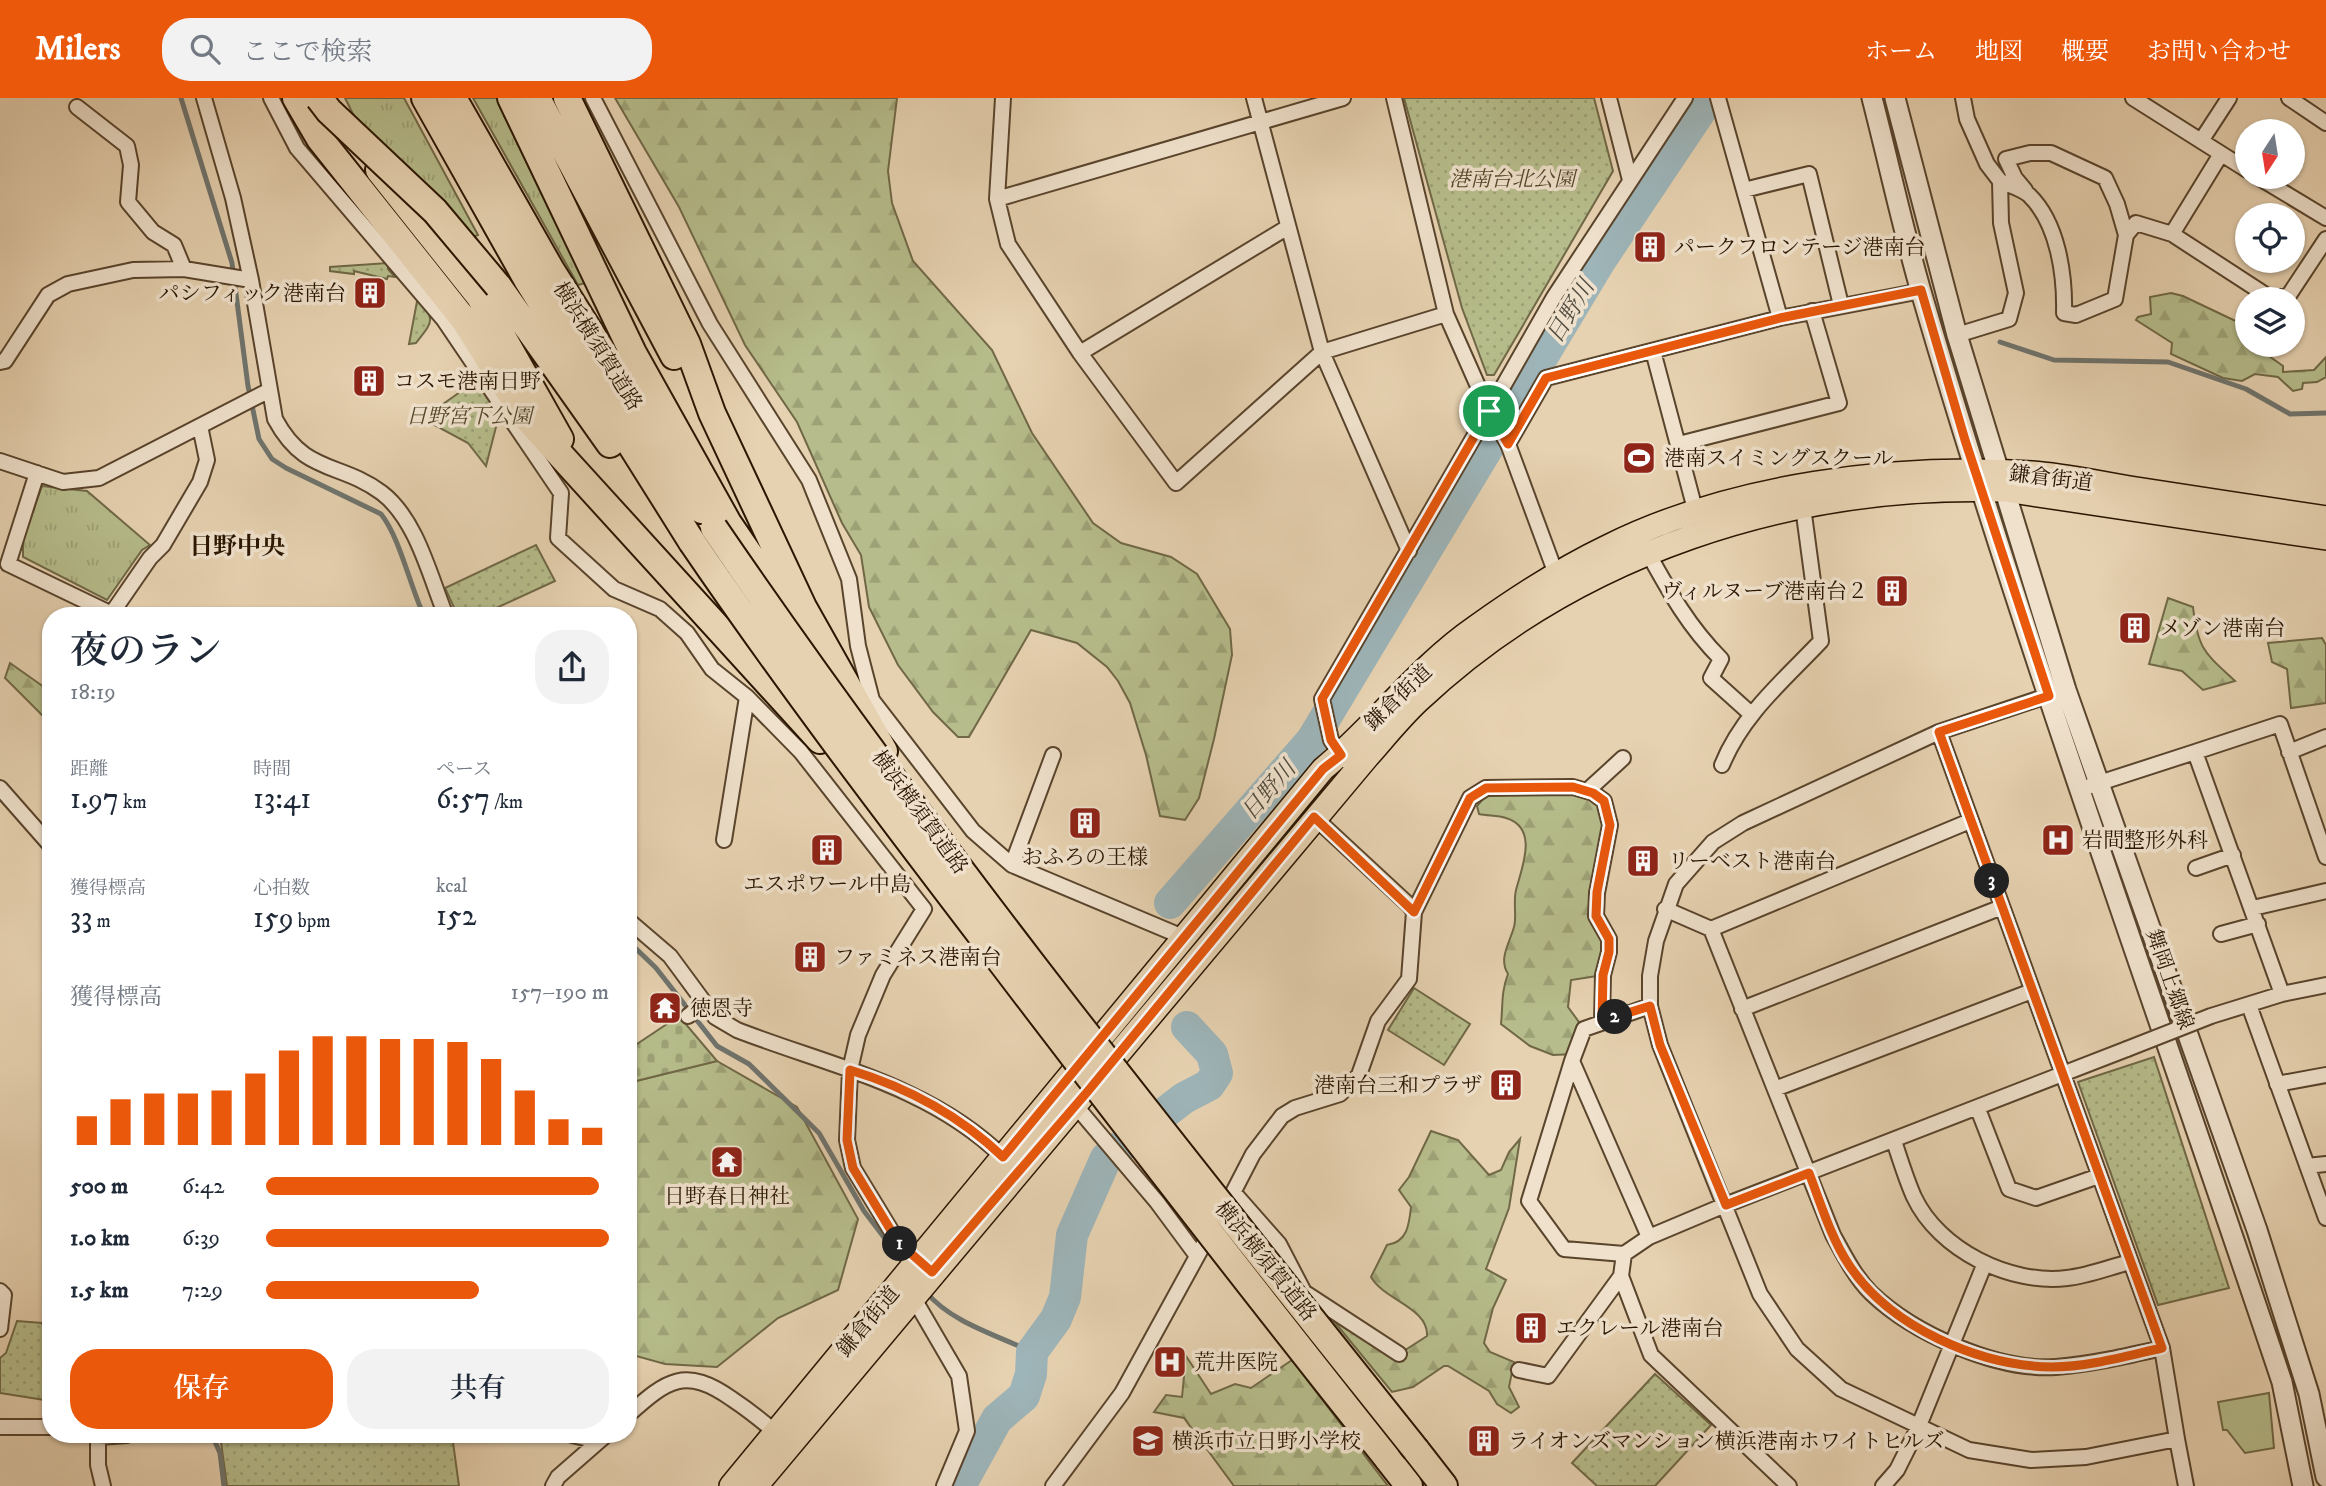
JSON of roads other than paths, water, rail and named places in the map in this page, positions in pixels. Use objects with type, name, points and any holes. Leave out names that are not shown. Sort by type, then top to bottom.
[{"type":"highway","points":[[296,98],[320,139],[465,321],[524,415],[812,730],[1078,1089]]},
{"type":"highway","points":[[319,98],[329,111],[435,211],[498,286],[629,471],[692,542]]},
{"type":"highway","points":[[336,98],[348,130],[480,298],[576,472]]},
{"type":"highway","name":"横浜横須賀道路","points":[[425,98],[528,281],[692,542],[764,647],[1190,1211],[1409,1486]]},
{"type":"highway","name":"横浜横須賀道路","points":[[453,98],[551,270],[721,525],[785,632],[984,899],[1219,1203],[1444,1486]]},
{"type":"highway","points":[[511,98],[633,353],[721,525]]},
{"type":"highway","points":[[537,98],[673,355],[712,413]]},
{"type":"highway","points":[[567,98],[687,344],[712,413],[803,607],[883,750],[1110,1044]]},
{"type":"main road","name":"鎌倉街道","points":[[757,1486],[919,1277],[1078,1089],[1183,937],[1323,769],[1530,615],[1614,567],[1700,532],[1803,506],[2036,473],[2326,518]]},
{"type":"main road","name":"鎌倉街道","points":[[1110,1044],[1314,817],[1341,756],[1399,693],[1473,629],[1556,574],[1609,545],[1696,513],[1753,496],[1804,485],[1875,477],[1990,481],[2326,538]]},
{"type":"main road","name":"鎌倉街道","points":[[731,1486],[775,1432],[919,1277],[1003,1157],[1078,1089]]},
{"type":"street","points":[[204,98],[233,198],[249,279],[265,392],[275,419],[286,439],[300,454],[380,492],[394,504],[411,531],[442,607]]},
{"type":"street","points":[[271,98],[297,148],[444,320],[561,493],[558,538],[614,589],[660,609],[687,633],[712,669],[747,697],[801,751],[924,909],[883,975],[858,1035],[850,1070],[847,1140],[853,1168],[919,1277],[959,1376],[967,1431],[944,1486]]},
{"type":"street","points":[[593,98],[710,324],[809,480],[849,579],[858,646],[872,700],[973,831],[1012,865],[1183,937]]},
{"type":"street","points":[[1003,98],[997,199],[1008,244],[1080,353],[1176,484],[1322,352],[1446,314]]},
{"type":"street","points":[[1254,98],[1322,352],[1409,551]]},
{"type":"street","points":[[997,199],[1343,98]]},
{"type":"street","points":[[1394,98],[1446,314],[1489,411],[1508,444],[1556,574]]},
{"type":"street","points":[[1609,98],[1630,180]]},
{"type":"street","points":[[1341,756],[1322,699],[1554,297],[1685,98]]},
{"type":"street","points":[[1872,98],[1921,290],[1990,481]]},
{"type":"street","points":[[1895,98],[1957,335],[1990,481]]},
{"type":"street","points":[[1963,98],[1968,119],[1987,164],[2000,181],[2028,194]]},
{"type":"street","points":[[2133,98],[2235,163]]},
{"type":"street","points":[[2200,141],[2229,98]]},
{"type":"street","points":[[2289,98],[2326,123]]},
{"type":"street","points":[[1720,101],[1780,318]]},
{"type":"street","points":[[77,107],[127,146],[131,166],[128,202],[153,232],[174,245],[184,269]]},
{"type":"street","points":[[2030,153],[2051,153],[2105,178],[2118,204],[2126,235],[2115,299],[2076,315],[2064,313],[2065,287],[2051,229],[2015,178],[2006,159],[2030,153]]},
{"type":"street","points":[[2172,234],[2221,154]]},
{"type":"street","points":[[1744,190],[1809,174],[1842,304]]},
{"type":"street","points":[[1957,335],[2009,319],[2016,293],[2001,223],[2000,181]]},
{"type":"street","points":[[2278,189],[2326,218]]},
{"type":"street","points":[[2126,235],[2136,223],[2172,234],[2254,287]]},
{"type":"street","points":[[1080,353],[1288,227]]},
{"type":"street","points":[[2294,287],[2326,239]]},
{"type":"street","points":[[0,362],[5,361],[48,295],[68,284],[133,270],[184,269],[249,279]]},
{"type":"street","points":[[1508,444],[1546,378],[1780,318],[1921,290]]},
{"type":"street","points":[[1678,444],[1839,403],[1812,311]]},
{"type":"street","points":[[1653,351],[1696,513]]},
{"type":"street","points":[[0,461],[63,482],[99,478],[265,392]]},
{"type":"street","points":[[118,607],[150,558],[163,545],[200,482],[207,460],[200,426]]},
{"type":"street","points":[[37,473],[8,564],[99,607]]},
{"type":"street","name":"舞岡上郷線","points":[[1990,481],[2283,1382],[2304,1486]]},
{"type":"street","points":[[1722,765],[1733,737],[1751,714],[1821,640],[1803,506]]},
{"type":"street","points":[[1648,554],[1695,634],[1721,659],[1711,678],[1751,714]]},
{"type":"street","points":[[2057,693],[1939,732],[1743,823],[1713,842],[1676,884],[1665,909],[1650,976],[1650,1006],[1660,1045],[1760,1294],[1797,1349],[1841,1389],[1969,1450],[2031,1460],[2086,1457],[2178,1439]]},
{"type":"street","points":[[724,840],[747,697]]},
{"type":"street","points":[[2089,786],[2280,724],[2326,857]]},
{"type":"street","points":[[1939,732],[2162,1348],[2186,1486]]},
{"type":"street","points":[[2289,752],[2326,737]]},
{"type":"street","points":[[2195,752],[2282,994]]},
{"type":"street","points":[[1012,865],[1053,755]]},
{"type":"street","points":[[1587,791],[1623,758]]},
{"type":"street","name":"舞岡上郷線","points":[[2089,786],[2257,1230],[2309,1394],[2326,1476]]},
{"type":"street","points":[[1053,1486],[1122,1393],[1234,1194],[1253,1154],[1282,1116],[1295,1108],[1340,1094],[1359,1075],[1378,1021],[1409,979],[1414,912],[1470,798],[1486,788],[1573,787],[1587,791],[1604,801],[1610,825],[1597,892],[1596,916],[1609,939],[1609,952],[1603,975],[1602,1021]]},
{"type":"street","points":[[0,788],[42,836]]},
{"type":"street","points":[[1314,817],[1414,912]]},
{"type":"street","points":[[1711,929],[1970,821]]},
{"type":"street","points":[[2196,868],[2233,855]]},
{"type":"street","points":[[2253,908],[2326,891]]},
{"type":"street","points":[[1742,1009],[2002,906]]},
{"type":"street","points":[[1665,909],[1711,929],[1833,1235],[1849,1265],[1871,1292],[1909,1322],[1953,1343],[2010,1364],[2054,1367],[2109,1360],[2162,1348]]},
{"type":"street","points":[[2221,934],[2258,924]]},
{"type":"street","points":[[637,928],[670,956],[702,1005],[715,1017],[737,1030],[888,1082],[923,1098],[974,1131],[1003,1157]]},
{"type":"street","points":[[1650,1006],[1584,1028],[1572,1061],[1529,1201],[1564,1250],[1624,1254],[1649,1237],[1726,1205],[1978,1109],[2062,1073],[2211,1016],[2282,994],[2326,985]]},
{"type":"street","points":[[1775,1089],[2032,991]]},
{"type":"street","points":[[688,1016],[702,1005]]},
{"type":"street","points":[[2249,1005],[2326,1218]]},
{"type":"street","points":[[1572,1061],[1649,1237]]},
{"type":"street","points":[[2277,1084],[2326,1075]]},
{"type":"street","points":[[1078,1089],[1103,1138],[1197,1256]]},
{"type":"street","points":[[1978,1109],[2009,1189],[2036,1198],[2099,1176]]},
{"type":"street","points":[[1894,1141],[1914,1199],[1944,1237],[1986,1263],[2024,1276],[2067,1278],[2130,1262]]},
{"type":"street","points":[[2307,1166],[2326,1164]]},
{"type":"street","points":[[1234,1194],[1279,1244],[1304,1292],[1399,1354]]},
{"type":"street","points":[[1519,1370],[1548,1376],[1621,1276],[1624,1254]]},
{"type":"street","points":[[1883,1486],[1897,1470],[1918,1428],[1986,1263]]},
{"type":"street","points":[[1621,1276],[1651,1355],[1789,1486]]},
{"type":"street","points":[[0,1291],[4,1295],[0,1329]]},
{"type":"street","points":[[637,1407],[650,1395],[680,1380],[708,1382],[775,1432]]},
{"type":"street","points":[[0,1427],[42,1427]]},
{"type":"street","points":[[98,1443],[98,1465],[103,1486]]},
{"type":"street","points":[[554,1486],[558,1477],[596,1443]]},
{"type":"waterway","points":[[181,98],[232,263],[248,386],[259,439],[272,459],[286,468],[381,514],[394,536],[420,607]]},
{"type":"waterway","name":"日野川","points":[[1170,903],[1312,740],[1600,261],[1709,98]]},
{"type":"waterway","points":[[2000,342],[2054,360],[2168,362],[2246,389],[2290,414],[2326,413]]},
{"type":"waterway","points":[[637,950],[656,968],[717,1046],[749,1064],[819,1133],[864,1211],[905,1265]]},
{"type":"waterway","name":"日野川","points":[[960,1486],[997,1419],[1024,1396],[1031,1374],[1032,1352],[1056,1319],[1065,1297],[1072,1235],[1106,1158],[1184,1098],[1209,1085],[1217,1073],[1212,1054],[1187,1027]]},
{"type":"waterway","points":[[926,1292],[962,1320],[1032,1352]]},
{"type":"waterway","points":[[216,1443],[220,1453],[224,1486]]},
{"type":"place","name":"パークフロンテージ港南台","points":[[1650,247]]},
{"type":"place","name":"パシフィック港南台","points":[[370,293]]},
{"type":"place","name":"コスモ港南日野","points":[[369,381]]},
{"type":"place","name":"港南スイミングスクール","points":[[1639,458]]},
{"type":"place","name":"ヴィルヌーブ港南台２","points":[[1892,591]]},
{"type":"place","name":"メゾン港南台","points":[[2135,628]]},
{"type":"place","name":"おふろの王様","points":[[1085,823]]},
{"type":"place","name":"岩間整形外科","points":[[2058,840]]},
{"type":"place","name":"エスポワール中島","points":[[827,850]]},
{"type":"place","name":"リーベスト港南台","points":[[1643,861]]},
{"type":"place","name":"ファミネス港南台","points":[[810,957]]},
{"type":"place","name":"徳恩寺","points":[[665,1008]]},
{"type":"place","name":"港南台三和プラザ","points":[[1506,1085]]},
{"type":"place","name":"日野春日神社","points":[[727,1162]]},
{"type":"place","name":"エクレール港南台","points":[[1531,1328]]},
{"type":"place","name":"荒井医院","points":[[1170,1362]]},
{"type":"place","name":"横浜市立日野小学校","points":[[1148,1441]]},
{"type":"place","name":"ライオンズマンション横浜港南ホワイトヒルズ","points":[[1484,1441]]},
{"type":"district","name":"日野中央","points":[[237,546]]},
{"type":"park label","name":"港南台北公園","points":[[1512,179]]},
{"type":"park label","name":"日野宮下公園","points":[[469,416]]}]
